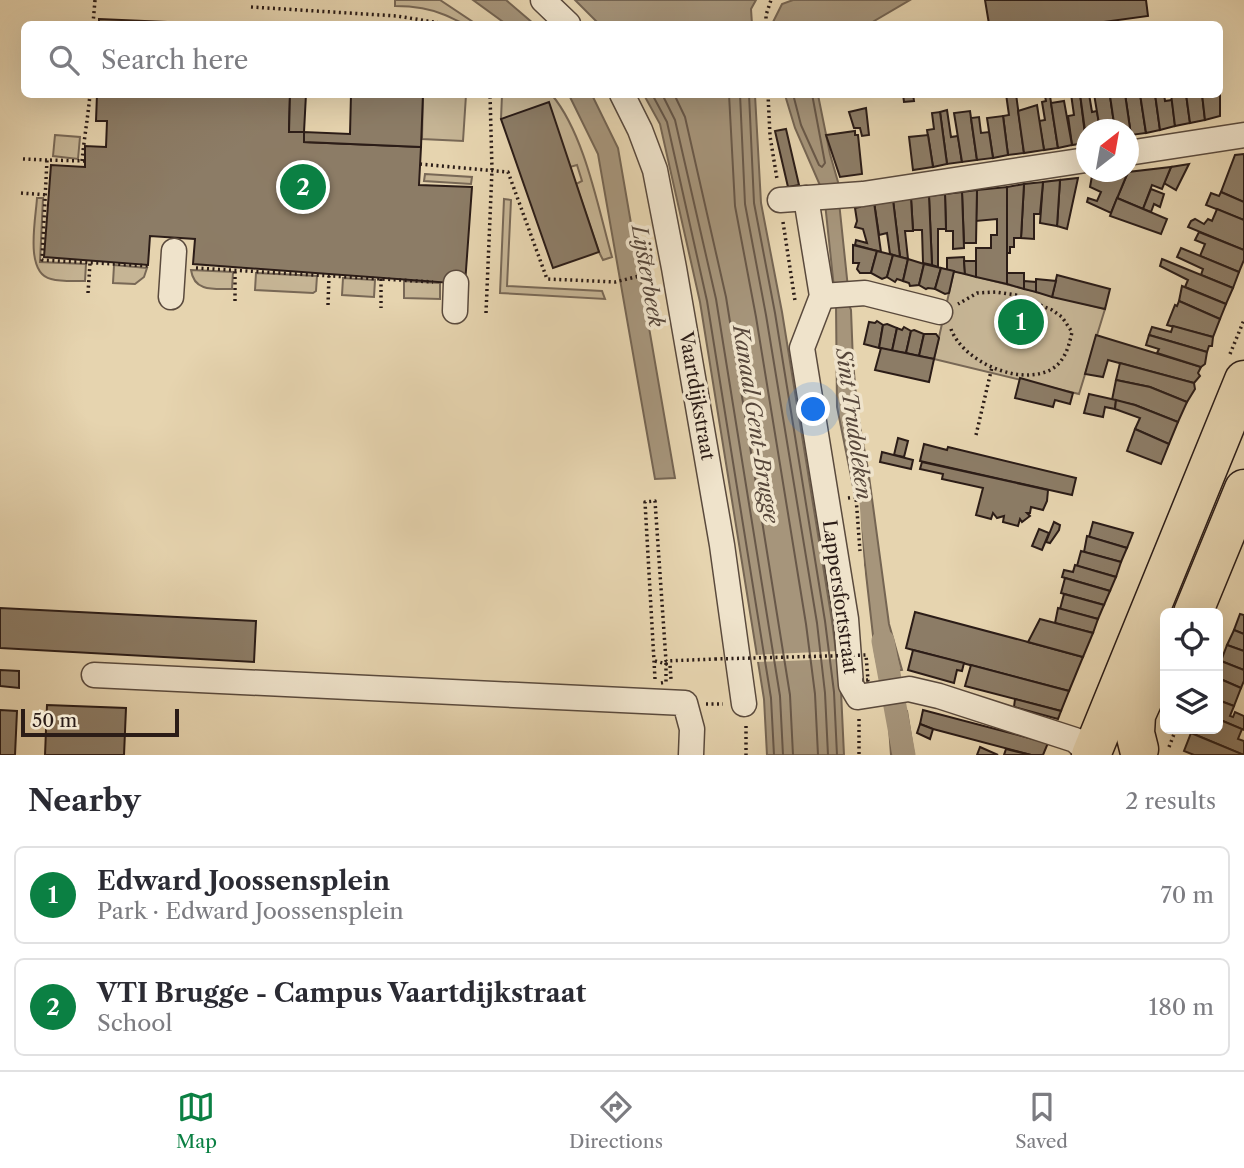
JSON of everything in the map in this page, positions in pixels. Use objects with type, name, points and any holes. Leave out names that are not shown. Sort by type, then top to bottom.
[{"type":"main road","points":[[1091,755],[1244,380]]},
{"type":"main road","points":[[1196,608],[1244,489]]},
{"type":"main road","points":[[1147,753],[1135,733],[1136,715],[1160,661]]},
{"type":"main road","points":[[1147,753],[1148,741],[1160,711]]},
{"type":"street","points":[[542,0],[565,21]]},
{"type":"street","name":"Vaartdijkstraat","points":[[624,98],[640,130],[654,170],[670,243],[722,545],[744,704]]},
{"type":"street","points":[[1139,151],[1244,135]]},
{"type":"street","points":[[780,200],[863,194],[1076,162]]},
{"type":"street","points":[[802,348],[835,295],[822,197]]},
{"type":"street","points":[[171,297],[173,259]]},
{"type":"street","points":[[455,311],[456,285]]},
{"type":"street","points":[[835,295],[865,293],[944,313]]},
{"type":"street","name":"Lappersfortstraat","points":[[802,348],[846,619],[851,685],[939,696],[1075,740],[1091,755]]},
{"type":"street","points":[[94,675],[685,704],[692,729],[691,755]]},
{"type":"path","points":[[93,21],[95,0]]},
{"type":"path","points":[[766,21],[771,0]]},
{"type":"path","points":[[251,7],[397,16],[428,21]]},
{"type":"path","points":[[23,159],[83,161],[90,98]]},
{"type":"path","points":[[486,313],[492,170],[490,98]]},
{"type":"path","points":[[768,98],[771,136],[802,348]]},
{"type":"path","points":[[81,111],[89,111]]},
{"type":"path","points":[[47,160],[42,260],[90,262],[173,259],[236,270],[441,283],[487,289]]},
{"type":"path","points":[[420,164],[508,172],[547,279],[615,282],[644,275]]},
{"type":"path","points":[[21,193],[47,195]]},
{"type":"path","points":[[88,293],[90,262]]},
{"type":"path","points":[[235,300],[236,270]]},
{"type":"path","points":[[327,305],[329,275]]},
{"type":"path","points":[[380,279],[380,308]]},
{"type":"path","points":[[977,293],[1016,295],[1062,317],[1072,332],[1069,350],[1054,368],[1040,374],[1018,374],[984,365],[963,350],[944,313],[977,293]]},
{"type":"path","points":[[976,435],[992,367]]},
{"type":"path","points":[[655,501],[666,661],[666,682],[655,683],[645,502],[655,501]]},
{"type":"path","points":[[666,661],[866,655],[868,680],[860,688],[859,755]]},
{"type":"path","points":[[685,704],[744,704],[747,755]]},
{"type":"path","points":[[1147,753],[1170,734]]},
{"type":"shaded area","points":[[395,0],[440,0],[472,21],[458,21],[427,9],[395,6]]},
{"type":"shaded area","points":[[423,98],[466,98],[463,141],[422,139]]},
{"type":"shaded area","points":[[502,98],[554,98],[582,151],[612,257],[603,260],[599,252],[576,184],[582,181],[577,165],[570,167],[501,119]]},
{"type":"shaded area","points":[[55,135],[80,137],[78,159],[53,156]]},
{"type":"shaded area","points":[[425,174],[472,177],[471,184],[424,181]]},
{"type":"shaded area","points":[[37,198],[43,198],[40,262],[86,264],[85,281],[51,279],[43,275],[37,267],[34,231]]},
{"type":"shaded area","points":[[504,199],[511,200],[507,286],[602,291],[605,299],[500,293]]},
{"type":"shaded area","points":[[114,265],[147,268],[144,277],[135,284],[113,283]]},
{"type":"shaded area","points":[[191,270],[233,272],[232,289],[201,286],[196,282]]},
{"type":"shaded area","points":[[954,271],[1105,309],[1079,394],[934,359]]},
{"type":"shaded area","points":[[256,273],[317,276],[316,291],[255,290]]},
{"type":"shaded area","points":[[343,278],[375,280],[374,297],[342,295]]},
{"type":"shaded area","points":[[404,281],[440,283],[440,299],[404,298]]},
{"type":"water","points":[[473,0],[506,0],[530,21],[502,21]]},
{"type":"water","points":[[575,0],[756,0],[751,9],[752,21],[596,21]]},
{"type":"water","points":[[793,0],[910,0],[874,21],[774,21],[782,4]]},
{"type":"water","points":[[570,98],[593,98],[618,148],[675,478],[655,479],[598,154]]},
{"type":"water","name":"Kanaal Gent-Brugge","points":[[646,98],[755,98],[761,203],[782,312],[832,621],[841,691],[844,755],[767,755],[764,699],[700,302],[660,124]]},
{"type":"water","points":[[786,98],[819,98],[840,189],[822,190],[795,128]]},
{"type":"water","points":[[839,202],[848,288],[834,288],[825,203]]},
{"type":"water","points":[[836,304],[849,305],[851,310],[858,416],[889,624],[902,670],[879,673],[875,653],[860,521],[837,407]]},
{"type":"water","points":[[907,711],[914,755],[891,755],[888,713]]},
{"type":"pier","points":[[859,494],[868,622],[857,521],[851,495]]},
{"type":"pier","points":[[839,651],[840,659],[755,662],[753,655]]},
{"type":"building","points":[[985,0],[1146,0],[1148,16],[1111,21],[988,21]]},
{"type":"building","points":[[99,19],[145,21],[99,21]]},
{"type":"building","points":[[97,98],[290,98],[289,132],[304,132],[304,142],[421,147],[419,185],[472,187],[465,284],[193,264],[195,239],[150,236],[148,265],[44,257],[51,165],[85,167],[85,146],[106,147],[107,121],[96,121]]},
{"type":"building","points":[[290,98],[306,98],[304,132],[289,132]]},
{"type":"building","points":[[351,98],[423,98],[421,147],[304,142],[304,132],[350,134]]},
{"type":"building","points":[[904,98],[914,98],[914,101],[904,102]]},
{"type":"building","points":[[1007,98],[1017,98],[1024,153],[1008,155],[1003,116],[1009,115]]},
{"type":"building","points":[[1045,98],[1050,98],[1058,148],[1044,150],[1039,121],[1045,120],[1042,102],[1046,101]]},
{"type":"building","points":[[1072,98],[1080,98],[1083,119],[1076,119],[1076,144],[1072,145],[1068,116],[1074,115]]},
{"type":"building","points":[[1081,98],[1090,98],[1092,112],[1097,111],[1098,119],[1083,119]]},
{"type":"building","points":[[1095,98],[1110,98],[1113,119],[1098,119]]},
{"type":"building","points":[[1110,98],[1126,98],[1129,119],[1113,119]]},
{"type":"building","points":[[1126,98],[1141,98],[1146,133],[1139,134],[1139,119],[1129,119]]},
{"type":"building","points":[[1141,98],[1156,98],[1160,130],[1146,133]]},
{"type":"building","points":[[1156,98],[1165,98],[1165,101],[1172,100],[1175,126],[1160,130]]},
{"type":"building","points":[[1172,98],[1187,98],[1190,123],[1175,126]]},
{"type":"building","points":[[1187,98],[1202,98],[1205,120],[1190,123]]},
{"type":"building","points":[[1202,98],[1220,98],[1220,116],[1205,120]]},
{"type":"building","points":[[1064,101],[1072,145],[1058,148],[1051,103]]},
{"type":"building","points":[[549,102],[599,252],[553,268],[501,119]]},
{"type":"building","points":[[1037,105],[1044,150],[1024,153],[1018,111]]},
{"type":"building","points":[[866,108],[869,135],[862,136],[860,128],[854,128],[849,112]]},
{"type":"building","points":[[947,110],[951,137],[958,136],[962,162],[947,164],[940,112]]},
{"type":"building","points":[[970,111],[977,160],[962,162],[954,113]]},
{"type":"building","points":[[940,112],[947,164],[933,167],[927,130],[934,129],[932,113]]},
{"type":"building","points":[[1003,116],[1008,155],[993,158],[987,118]]},
{"type":"building","points":[[979,117],[981,133],[989,132],[993,158],[977,160],[971,118]]},
{"type":"building","points":[[786,129],[799,185],[788,187],[775,131]]},
{"type":"building","points":[[855,131],[855,135],[858,135],[862,174],[840,177],[826,135]]},
{"type":"building","points":[[928,135],[933,167],[913,170],[909,137]]},
{"type":"building","points":[[1244,154],[1244,202],[1221,192],[1235,155]]},
{"type":"building","points":[[1189,164],[1176,190],[1164,183],[1171,167]]},
{"type":"building","points":[[1171,167],[1162,189],[1152,185],[1143,209],[1117,198],[1124,182],[1139,182],[1139,171]]},
{"type":"building","points":[[1076,178],[1077,182],[1067,229],[1057,226],[1060,180]]},
{"type":"building","points":[[1060,180],[1057,226],[1040,223],[1043,182]]},
{"type":"building","points":[[1043,182],[1040,214],[1034,214],[1034,239],[1021,238],[1024,184]]},
{"type":"building","points":[[1091,182],[1124,182],[1111,213],[1087,202],[1088,198],[1097,201],[1101,192],[1090,187]]},
{"type":"building","points":[[1024,184],[1021,238],[1014,238],[1014,247],[1010,247],[1010,253],[1007,253],[1007,187]]},
{"type":"building","points":[[1007,187],[1007,284],[976,277],[976,248],[991,248],[991,235],[997,235],[997,219],[976,221],[977,190]]},
{"type":"building","points":[[1151,189],[1164,194],[1160,207],[1154,204],[1151,212],[1143,209]]},
{"type":"building","points":[[977,190],[976,243],[964,243],[962,192]]},
{"type":"building","points":[[962,192],[964,248],[953,249],[953,231],[946,231],[945,194]]},
{"type":"building","points":[[1221,192],[1244,202],[1244,220],[1206,205],[1211,193],[1219,196]]},
{"type":"building","points":[[945,194],[946,229],[938,229],[938,267],[932,265],[929,196]]},
{"type":"building","points":[[929,196],[932,265],[923,263],[922,230],[913,230],[911,198]]},
{"type":"building","points":[[911,198],[913,231],[905,231],[908,259],[900,257],[893,200]]},
{"type":"building","points":[[1117,198],[1167,219],[1161,234],[1110,216]]},
{"type":"building","points":[[893,200],[900,257],[890,254],[887,233],[879,235],[874,202]]},
{"type":"building","points":[[874,202],[881,252],[855,245],[856,240],[867,243],[863,229],[855,227],[855,208],[860,207],[860,204]]},
{"type":"building","points":[[1217,209],[1244,220],[1244,250],[1188,227],[1195,219],[1204,224],[1208,219],[1212,221]]},
{"type":"building","points":[[1199,232],[1244,250],[1244,260],[1239,272],[1200,256],[1205,244],[1195,240]]},
{"type":"building","points":[[853,245],[877,251],[871,273],[860,273],[857,269],[859,263],[853,263]]},
{"type":"building","points":[[1181,248],[1239,272],[1233,288],[1201,275],[1203,269],[1177,257]]},
{"type":"building","points":[[877,251],[893,255],[887,277],[882,279],[871,273]]},
{"type":"building","points":[[893,255],[908,259],[903,281],[897,279],[895,282],[887,277]]},
{"type":"building","points":[[964,257],[965,274],[947,270],[947,258]]},
{"type":"building","points":[[908,259],[924,264],[919,285],[910,286],[903,281]]},
{"type":"building","points":[[1162,259],[1233,288],[1226,304],[1185,287],[1188,280],[1160,266]]},
{"type":"building","points":[[964,261],[976,261],[976,277],[965,274]]},
{"type":"building","points":[[924,264],[941,268],[935,289],[926,289],[919,285]]},
{"type":"building","points":[[941,268],[954,271],[949,293],[945,294],[935,289]]},
{"type":"building","points":[[1007,273],[1024,273],[1024,289],[1007,284]]},
{"type":"building","points":[[1057,275],[1110,289],[1105,309],[1052,297]]},
{"type":"building","points":[[1036,279],[1056,281],[1052,297],[1036,292]]},
{"type":"building","points":[[1024,281],[1036,282],[1036,292],[1024,289]]},
{"type":"building","points":[[1182,286],[1226,304],[1220,319],[1179,301]]},
{"type":"building","points":[[1179,301],[1220,319],[1213,337],[1167,325]]},
{"type":"building","points":[[877,321],[883,325],[879,348],[864,344],[869,322]]},
{"type":"building","points":[[883,325],[897,328],[892,351],[879,348]]},
{"type":"building","points":[[1173,326],[1213,337],[1212,346],[1209,346],[1207,352],[1149,335],[1152,327],[1171,332]]},
{"type":"building","points":[[904,327],[911,331],[906,353],[892,351],[897,328],[902,330]]},
{"type":"building","points":[[911,331],[924,334],[919,356],[906,353]]},
{"type":"building","points":[[924,334],[936,334],[939,338],[934,359],[919,356]]},
{"type":"building","points":[[1096,335],[1201,367],[1198,373],[1200,376],[1194,383],[1108,360],[1103,377],[1085,374]]},
{"type":"building","points":[[1149,335],[1207,352],[1205,364],[1201,367],[1157,353],[1159,349],[1146,345]]},
{"type":"building","points":[[881,348],[934,359],[929,382],[875,370]]},
{"type":"building","points":[[1120,363],[1194,383],[1195,389],[1187,402],[1150,387],[1116,380]]},
{"type":"building","points":[[1020,378],[1073,393],[1070,404],[1055,400],[1053,407],[1015,398]]},
{"type":"building","points":[[1116,380],[1150,387],[1187,402],[1178,422],[1135,405],[1112,400]]},
{"type":"building","points":[[1089,394],[1116,400],[1115,409],[1105,407],[1103,417],[1084,413]]},
{"type":"building","points":[[1116,400],[1178,422],[1169,444],[1135,429],[1140,418],[1115,409]]},
{"type":"building","points":[[1135,429],[1169,444],[1161,464],[1127,451]]},
{"type":"building","points":[[898,438],[908,441],[904,457],[894,455]]},
{"type":"building","points":[[924,444],[947,450],[948,447],[1076,478],[1072,495],[920,461]]},
{"type":"building","points":[[882,452],[913,460],[911,469],[880,462]]},
{"type":"building","points":[[922,462],[1048,490],[1047,501],[1043,510],[1031,507],[1030,513],[1027,513],[1030,516],[1022,522],[1020,519],[1018,526],[1003,522],[1004,516],[997,518],[993,513],[991,519],[976,515],[983,488],[942,479],[943,474],[920,469]]},
{"type":"building","points":[[1054,522],[1060,525],[1059,530],[1050,543],[1046,542]]},
{"type":"building","points":[[1093,522],[1133,533],[1127,548],[1089,537]]},
{"type":"building","points":[[1039,529],[1049,533],[1042,550],[1032,546]]},
{"type":"building","points":[[1087,536],[1127,548],[1121,562],[1084,552]]},
{"type":"building","points":[[1081,551],[1121,562],[1116,577],[1077,566]]},
{"type":"building","points":[[1075,565],[1116,577],[1110,591],[1062,577],[1064,570],[1073,572]]},
{"type":"building","points":[[1065,578],[1110,591],[1104,605],[1061,593]]},
{"type":"building","points":[[1064,594],[1104,605],[1098,619],[1060,609]]},
{"type":"building","points":[[0,608],[256,621],[254,662],[0,648]]},
{"type":"building","points":[[1058,608],[1098,619],[1093,633],[1055,623]]},
{"type":"building","points":[[915,612],[1083,657],[1069,691],[913,650],[906,648]]},
{"type":"building","points":[[1240,614],[1244,615],[1244,634],[1234,630]]},
{"type":"building","points":[[1040,619],[1093,633],[1083,657],[1028,642]]},
{"type":"building","points":[[1234,630],[1244,634],[1244,651],[1227,645]]},
{"type":"building","points":[[1227,645],[1244,651],[1244,670],[1223,662]]},
{"type":"building","points":[[913,650],[964,663],[962,671],[957,670],[954,683],[908,670]]},
{"type":"building","points":[[1223,662],[1244,670],[1241,688],[1223,680]]},
{"type":"building","points":[[971,665],[1069,691],[1061,711],[965,686]]},
{"type":"building","points":[[0,670],[19,671],[19,688],[0,686]]},
{"type":"building","points":[[1223,680],[1241,688],[1234,706],[1223,702]]},
{"type":"building","points":[[1015,699],[1061,711],[1058,719],[1014,707]]},
{"type":"building","points":[[1223,702],[1234,706],[1230,716],[1233,717],[1235,712],[1244,716],[1244,730],[1223,721]]},
{"type":"building","points":[[47,705],[126,708],[124,755],[45,755]]},
{"type":"building","points":[[0,710],[17,711],[15,755],[0,755]]},
{"type":"building","points":[[923,710],[1048,743],[1043,755],[1031,755],[920,724]]},
{"type":"building","points":[[1223,721],[1242,729],[1238,739],[1244,741],[1244,755],[1193,734],[1223,734]]},
{"type":"building","points":[[920,724],[933,729],[930,739],[917,733]]},
{"type":"building","points":[[1191,734],[1193,734],[1244,755],[1194,755],[1184,751]]},
{"type":"building","points":[[980,747],[998,755],[977,755]]},
{"type":"building","points":[[1006,749],[1031,755],[1004,755]]},
{"type":"waterway","name":"Sint Trudoleken","points":[[883,641],[904,755]]},
{"type":"place","name":"VTI Brugge - Campus Vaartdijkstraat","points":[[303,187]]},
{"type":"place","name":"Edward Joossensplein","points":[[1021,322]]},
{"type":"water label","name":"Lijsterbeek","points":[[648,276]]}]
